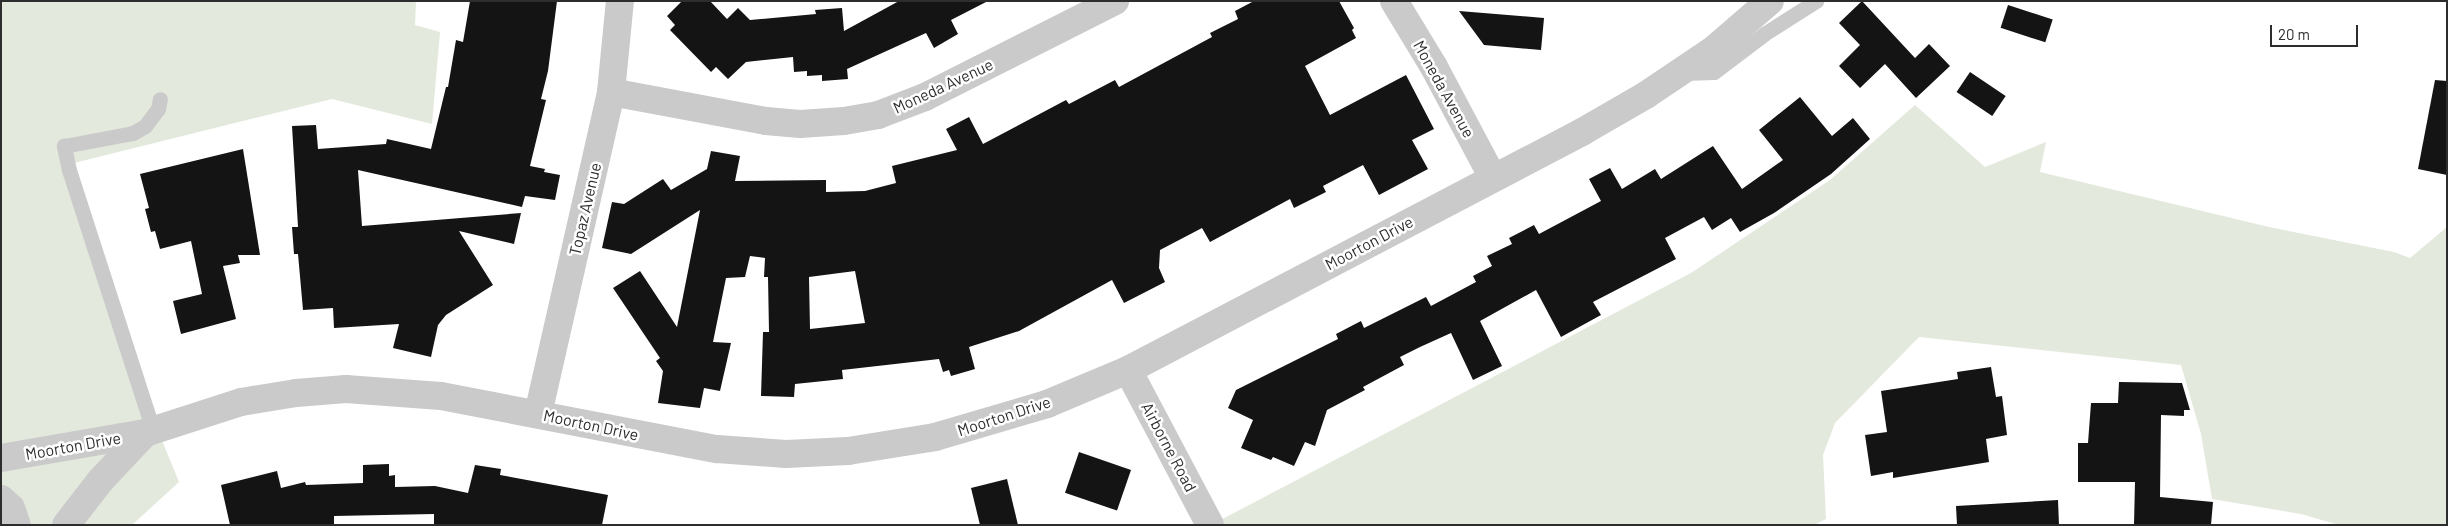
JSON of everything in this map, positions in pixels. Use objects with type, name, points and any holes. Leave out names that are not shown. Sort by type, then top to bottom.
[{"type":"street","name":"Topaz Avenue","points":[[538,414],[611,92],[620,1]]},
{"type":"street","name":"Moneda Avenue","points":[[611,92],[766,122],[800,124],[844,121],[878,114],[925,98],[1115,1]]},
{"type":"street","name":"Moneda Avenue","points":[[1394,1],[1434,67],[1492,178]]},
{"type":"street","name":"Moorton Drive","points":[[1,458],[86,445],[149,432],[241,402],[296,393],[346,389],[441,396],[717,449],[786,454],[848,451],[891,446],[935,437],[1047,404],[1128,370],[1582,132],[1713,50],[1770,1]]},
{"type":"street","name":"Airborne Road","points":[[1128,370],[1210,525]]},
{"type":"street","name":"Moorton Drive","points":[[66,525],[100,480],[149,432]]},
{"type":"street","points":[[1,500],[11,508],[17,525]]},
{"type":"lane","points":[[1677,74],[1714,72],[1764,34],[1816,1]]},
{"type":"lane","points":[[149,432],[69,170],[64,146],[133,133],[145,126],[158,109],[160,99]]},
{"type":"shaded area","points":[[1,1],[416,1],[415,25],[440,32],[432,124],[332,99],[74,163],[156,426],[179,482],[132,525],[1,525]]},
{"type":"shaded area","points":[[1915,105],[1985,167],[2046,142],[2040,172],[2269,227],[2394,252],[2410,258],[2447,227],[2447,525],[2339,525],[2301,514],[2212,499],[2201,434],[2181,365],[1919,337],[1835,423],[1823,455],[1826,519],[1814,525],[1211,525],[1691,273],[1830,180]]},
{"type":"building","points":[[470,1],[557,1],[548,71],[541,99],[546,100],[530,166],[545,169],[544,172],[560,175],[555,200],[525,196],[522,207],[358,170],[362,226],[521,213],[514,244],[459,231],[493,285],[446,315],[438,325],[431,357],[393,348],[399,324],[334,328],[333,308],[303,310],[298,254],[294,254],[292,227],[298,227],[292,126],[316,125],[318,149],[386,144],[387,139],[431,149],[446,87],[448,87],[456,40],[463,42]]},
{"type":"building","points":[[682,1],[710,1],[727,19],[738,8],[750,20],[816,14],[815,10],[842,8],[844,31],[899,1],[988,1],[951,20],[958,34],[934,48],[926,33],[847,69],[848,79],[822,81],[822,75],[807,76],[807,71],[794,72],[793,57],[746,62],[728,79],[716,67],[711,72],[670,30],[675,25],[667,16]]},
{"type":"building","points":[[1254,1],[1339,1],[1354,28],[1352,30],[1356,38],[1305,66],[1330,115],[1406,75],[1434,129],[1412,140],[1428,169],[1379,195],[1363,165],[1323,186],[1326,192],[1294,208],[1290,199],[1210,242],[1202,228],[1160,250],[1159,268],[1165,282],[1124,303],[1112,280],[1019,331],[969,347],[975,369],[951,376],[949,370],[943,372],[939,359],[842,370],[843,379],[795,384],[794,397],[761,396],[763,332],[769,332],[768,277],[764,277],[765,258],[750,256],[745,277],[726,278],[713,342],[731,343],[720,391],[704,388],[700,408],[658,403],[663,371],[656,361],[660,358],[613,288],[640,271],[677,327],[700,210],[631,254],[602,248],[612,202],[624,204],[663,179],[671,190],[707,169],[711,151],[740,156],[735,181],[826,180],[826,192],[865,191],[896,183],[892,166],[957,150],[946,129],[969,117],[983,144],[1066,100],[1069,104],[1115,80],[1119,87],[1212,37],[1210,33],[1238,19],[1235,11]],"holes":[[[855,271],[865,323],[810,329],[809,277]]]},
{"type":"building","points":[[1862,1],[1915,58],[1929,44],[1950,66],[1916,98],[1885,64],[1860,88],[1839,66],[1860,45],[1839,23]]},
{"type":"building","points":[[2008,5],[2053,20],[2045,42],[2001,28]]},
{"type":"building","points":[[1459,11],[1544,18],[1541,50],[1484,45]]},
{"type":"building","points":[[1970,72],[2006,96],[1992,116],[1957,92]]},
{"type":"building","points":[[2435,80],[2447,81],[2447,175],[2418,169]]},
{"type":"building","points":[[1800,97],[1832,136],[1853,118],[1870,139],[1831,174],[1774,213],[1740,232],[1731,218],[1712,230],[1704,217],[1665,238],[1676,259],[1593,302],[1601,315],[1561,337],[1536,290],[1480,321],[1502,366],[1473,380],[1451,333],[1400,357],[1404,365],[1363,387],[1365,390],[1327,410],[1315,446],[1305,442],[1294,466],[1273,457],[1271,460],[1241,448],[1253,420],[1228,408],[1236,390],[1338,339],[1336,334],[1361,321],[1364,328],[1426,297],[1431,306],[1476,282],[1473,276],[1492,266],[1487,256],[1512,244],[1509,238],[1534,225],[1539,234],[1601,201],[1589,179],[1610,168],[1622,189],[1655,169],[1661,179],[1713,146],[1742,189],[1783,160],[1759,130]]},
{"type":"building","points":[[243,149],[260,255],[238,255],[240,263],[223,266],[236,319],[181,334],[173,301],[202,294],[191,241],[160,249],[155,231],[151,232],[145,209],[149,208],[140,174]]},
{"type":"building","points":[[1991,367],[1996,397],[2002,396],[2007,435],[1986,439],[1989,462],[1893,478],[1893,472],[1871,476],[1865,435],[1887,432],[1881,391],[1958,379],[1957,372]]},
{"type":"building","points":[[2119,382],[2182,383],[2190,410],[2184,410],[2184,416],[2161,415],[2160,497],[2213,502],[2211,525],[2134,525],[2135,482],[2078,482],[2078,443],[2088,443],[2091,403],[2118,403]]},
{"type":"building","points":[[1079,452],[1131,470],[1117,511],[1065,493]]},
{"type":"building","points":[[389,464],[389,476],[395,475],[395,487],[435,486],[468,493],[475,465],[501,469],[500,475],[608,495],[602,525],[434,525],[434,514],[334,516],[334,525],[230,525],[221,485],[277,471],[281,488],[305,482],[306,485],[363,483],[363,465]]},
{"type":"building","points":[[1007,479],[1018,525],[980,525],[971,488]]},
{"type":"building","points":[[2058,500],[2059,525],[1957,525],[1956,506]]}]
